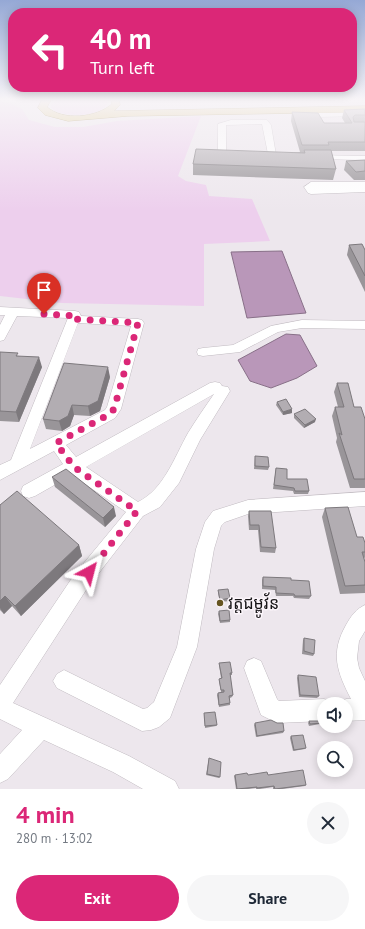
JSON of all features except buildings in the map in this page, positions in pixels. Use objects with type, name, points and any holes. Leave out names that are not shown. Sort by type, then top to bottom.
[{"type":"street","points":[[222,137],[222,151],[224,154],[248,156]]},
{"type":"street","points":[[267,137],[268,157],[294,157]]},
{"type":"street","points":[[308,157],[365,158]]},
{"type":"street","points":[[365,185],[311,185],[308,187],[310,191],[365,189]]},
{"type":"street","points":[[0,337],[7,311],[75,316],[74,319]]},
{"type":"street","points":[[0,473],[110,414],[114,409],[138,323],[74,319]]},
{"type":"street","points":[[17,464],[74,319]]},
{"type":"street","points":[[203,352],[235,349],[275,329],[302,324],[365,325]]},
{"type":"street","points":[[30,491],[219,389],[173,478],[154,502],[137,511],[81,581],[2,698],[40,727],[121,764],[167,789]]},
{"type":"street","points":[[56,443],[74,467],[137,511]]},
{"type":"street","points":[[64,682],[142,720],[151,719],[162,710],[187,647],[203,571],[205,549],[214,522],[219,516],[248,507],[365,498]]},
{"type":"street","points":[[365,615],[354,626],[345,648],[350,676],[365,702]]},
{"type":"street","points":[[254,668],[269,707],[277,712],[317,710]]},
{"type":"street","points":[[353,710],[365,709]]},
{"type":"street","points":[[0,772],[40,727]]},
{"type":"shaded area","points":[[0,137],[193,137],[178,176],[186,181],[206,185],[209,196],[252,199],[270,241],[204,244],[204,306],[62,303],[0,296]]},
{"type":"shaded area","points":[[282,251],[306,313],[247,318],[231,252]]},
{"type":"shaded area","points":[[286,334],[300,335],[317,366],[297,378],[271,388],[250,381],[238,360]]},
{"type":"place","name":"វត្តជម្ពូវ័ន","points":[[220,603]]},
{"type":"route","points":[[44,314],[75,316],[74,319],[138,323],[112,412],[56,443],[74,467],[137,511],[89,572]]}]
